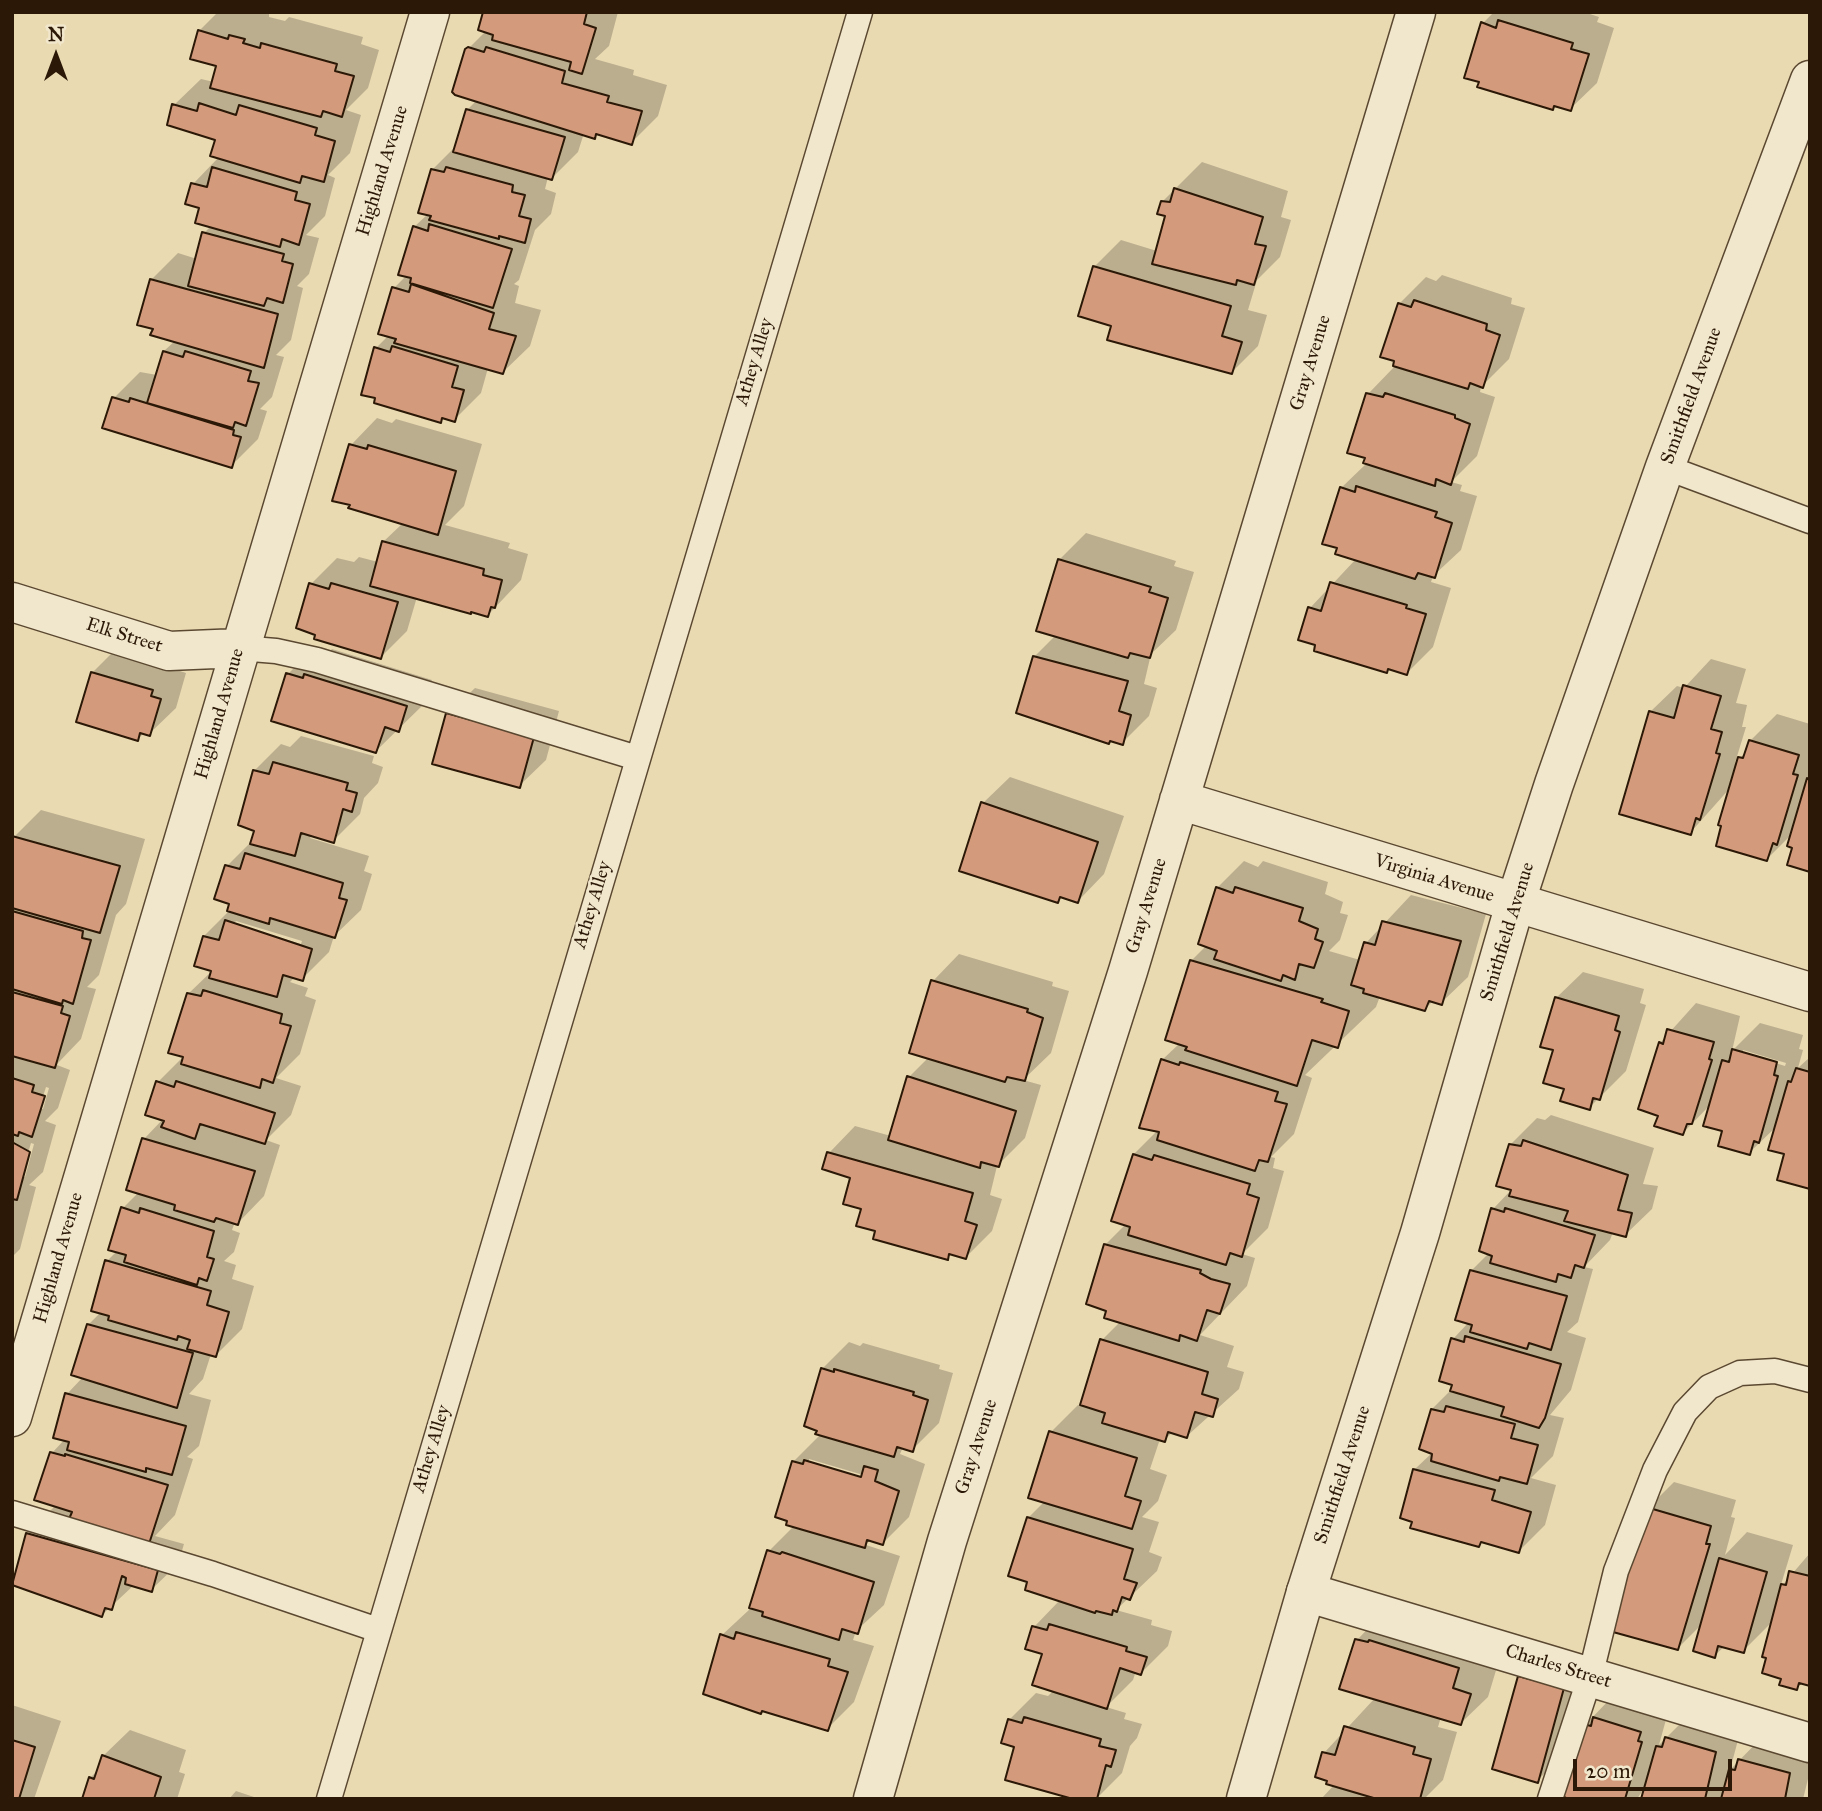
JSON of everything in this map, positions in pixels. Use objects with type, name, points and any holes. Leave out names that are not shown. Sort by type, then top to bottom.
[{"type":"street","name":"Highland Avenue","points":[[12,1417],[430,12]]},
{"type":"street","name":"Gray Avenue","points":[[873,1799],[947,1541],[1179,800],[1416,12]]},
{"type":"street","name":"Smithfield Avenue","points":[[1246,1799],[1306,1592],[1420,1233],[1515,904],[1665,467],[1810,80]]},
{"type":"street","name":"Elk Street","points":[[12,602],[169,650],[239,648]]},
{"type":"street","name":"Virginia Avenue","points":[[1179,800],[1810,992]]},
{"type":"street","name":"Charles Street","points":[[1306,1592],[1810,1743]]},
{"type":"lane","name":"Athey Alley","points":[[329,1799],[860,12]]},
{"type":"lane","points":[[1665,467],[1810,521]]},
{"type":"lane","points":[[239,648],[276,650],[317,660],[637,758]]},
{"type":"lane","points":[[1550,1799],[1590,1677],[1616,1571],[1655,1470],[1685,1412],[1709,1387],[1740,1373],[1775,1371],[1810,1380]]},
{"type":"lane","points":[[12,1513],[213,1574],[378,1630]]},
{"type":"building","points":[[483,12],[587,12],[584,24],[596,28],[582,74],[569,70],[571,62],[492,40],[493,35],[478,30]]},
{"type":"building","points":[[1498,20],[1573,43],[1571,49],[1589,54],[1571,111],[1554,106],[1553,110],[1477,87],[1479,82],[1464,78],[1481,22],[1496,28]]},
{"type":"building","points":[[198,30],[228,39],[229,35],[245,39],[243,43],[260,48],[261,43],[337,64],[335,71],[354,76],[342,117],[323,111],[321,117],[210,88],[216,66],[190,59]]},
{"type":"building","points":[[468,47],[484,52],[486,47],[565,71],[562,83],[609,96],[607,102],[642,111],[632,145],[596,134],[595,139],[455,95],[452,92],[465,49]]},
{"type":"building","points":[[199,103],[236,115],[239,105],[317,128],[315,135],[335,141],[324,182],[302,176],[300,183],[210,156],[215,140],[167,125],[172,104],[197,111]]},
{"type":"building","points":[[466,109],[565,137],[552,180],[453,152]]},
{"type":"building","points":[[212,167],[297,192],[295,200],[310,204],[299,245],[282,239],[280,247],[195,223],[199,208],[185,204],[191,183],[207,187]]},
{"type":"building","points":[[446,167],[513,185],[512,192],[525,195],[519,216],[531,219],[525,243],[499,236],[499,239],[429,220],[431,216],[418,213],[431,169],[444,172]]},
{"type":"building","points":[[1174,188],[1263,217],[1255,244],[1266,246],[1254,285],[1237,280],[1236,285],[1152,264],[1165,216],[1157,214],[1161,201],[1170,202]]},
{"type":"building","points":[[429,224],[512,249],[493,308],[410,283],[411,278],[398,275],[413,226],[428,231]]},
{"type":"building","points":[[202,232],[284,254],[282,261],[293,264],[283,303],[267,298],[264,306],[188,286]]},
{"type":"building","points":[[1093,266],[1231,306],[1222,336],[1242,342],[1232,374],[1107,340],[1111,326],[1078,316]]},
{"type":"building","points":[[150,279],[278,314],[264,368],[150,335],[153,329],[137,325]]},
{"type":"building","points":[[411,284],[494,313],[489,329],[516,336],[503,374],[394,343],[396,339],[378,334],[392,287],[409,292]]},
{"type":"building","points":[[1414,300],[1487,324],[1486,330],[1500,335],[1483,388],[1470,383],[1468,389],[1393,366],[1394,361],[1380,357],[1398,303],[1411,307]]},
{"type":"building","points":[[392,346],[458,366],[452,387],[464,390],[455,422],[442,418],[441,423],[374,403],[375,398],[361,395],[374,347],[390,352]]},
{"type":"building","points":[[163,351],[183,357],[185,351],[251,371],[248,381],[259,383],[246,426],[235,422],[233,428],[147,403]]},
{"type":"building","points":[[1366,393],[1383,397],[1385,393],[1455,415],[1455,418],[1470,424],[1451,485],[1436,479],[1435,486],[1363,463],[1365,458],[1347,453]]},
{"type":"building","points":[[112,397],[129,402],[130,398],[234,430],[233,435],[241,437],[232,468],[102,428]]},
{"type":"building","points":[[349,444],[367,449],[368,445],[456,471],[438,535],[332,501]]},
{"type":"building","points":[[1356,486],[1437,512],[1435,517],[1452,523],[1435,578],[1418,573],[1415,579],[1335,554],[1337,548],[1322,544],[1340,487],[1355,492]]},
{"type":"building","points":[[382,541],[484,569],[483,575],[502,580],[495,608],[491,607],[488,617],[370,586]]},
{"type":"building","points":[[1058,559],[1151,587],[1149,592],[1168,598],[1150,658],[1130,653],[1128,658],[1036,631]]},
{"type":"building","points":[[1330,582],[1407,605],[1406,608],[1426,614],[1407,675],[1388,669],[1387,673],[1314,651],[1315,645],[1298,640],[1308,607],[1321,611]]},
{"type":"building","points":[[309,583],[329,589],[331,583],[398,602],[381,659],[314,639],[315,635],[296,628]]},
{"type":"building","points":[[1033,656],[1128,681],[1119,711],[1131,715],[1123,745],[1110,741],[1109,744],[1016,713]]},
{"type":"building","points":[[91,672],[153,690],[151,696],[161,699],[150,736],[140,733],[138,741],[76,722]]},
{"type":"building","points":[[286,673],[303,678],[304,674],[407,706],[399,732],[385,727],[376,753],[271,721]]},
{"type":"building","points":[[1683,685],[1721,696],[1711,729],[1722,732],[1716,753],[1720,754],[1700,820],[1696,818],[1691,835],[1619,814],[1649,711],[1674,718]]},
{"type":"building","points":[[446,713],[534,737],[520,788],[432,764]]},
{"type":"building","points":[[1749,740],[1799,755],[1793,774],[1798,775],[1777,845],[1773,843],[1767,861],[1716,846],[1721,826],[1718,825],[1738,757],[1743,758]]},
{"type":"building","points":[[273,762],[348,783],[346,790],[357,793],[352,812],[343,809],[334,843],[301,833],[295,856],[250,844],[254,831],[238,825],[253,770],[269,774]]},
{"type":"building","points":[[1807,778],[1810,780],[1810,872],[1787,865],[1792,848],[1787,846]]},
{"type":"building","points":[[981,802],[1098,842],[1078,903],[1060,897],[1058,903],[959,871]]},
{"type":"building","points":[[12,836],[120,866],[100,933],[12,908]]},
{"type":"building","points":[[245,853],[343,883],[339,898],[347,900],[335,938],[270,918],[269,924],[227,911],[229,904],[214,899],[225,865],[240,869]]},
{"type":"building","points":[[1216,887],[1233,893],[1235,887],[1303,908],[1299,921],[1318,929],[1315,939],[1323,942],[1314,968],[1299,964],[1295,980],[1283,975],[1281,981],[1214,959],[1217,951],[1198,944]]},
{"type":"building","points":[[12,911],[83,931],[82,938],[91,940],[73,1004],[63,1000],[62,1004],[12,989]]},
{"type":"building","points":[[225,920],[312,949],[303,981],[283,975],[277,997],[209,978],[211,971],[194,966],[203,936],[219,940]]},
{"type":"building","points":[[1382,921],[1461,941],[1442,1005],[1429,1001],[1425,1011],[1363,993],[1364,989],[1351,985],[1364,942],[1375,945]]},
{"type":"building","points":[[1190,960],[1323,999],[1321,1002],[1349,1011],[1338,1048],[1312,1040],[1297,1086],[1185,1050],[1187,1047],[1165,1040]]},
{"type":"building","points":[[931,980],[1028,1009],[1027,1012],[1043,1018],[1025,1081],[1007,1077],[1005,1082],[909,1053]]},
{"type":"building","points":[[203,990],[282,1014],[280,1023],[291,1026],[273,1083],[262,1079],[260,1088],[181,1064],[183,1057],[168,1053],[187,993],[201,996]]},
{"type":"building","points":[[12,992],[63,1006],[61,1013],[70,1016],[55,1068],[12,1056]]},
{"type":"building","points":[[1555,997],[1619,1016],[1615,1030],[1620,1032],[1600,1100],[1593,1098],[1590,1110],[1560,1101],[1564,1089],[1543,1083],[1553,1050],[1540,1047]]},
{"type":"building","points":[[1667,1029],[1714,1042],[1709,1059],[1712,1060],[1692,1124],[1687,1124],[1683,1135],[1654,1126],[1658,1116],[1638,1109],[1659,1042],[1663,1044]]},
{"type":"building","points":[[1732,1049],[1777,1062],[1774,1075],[1778,1076],[1759,1143],[1754,1141],[1750,1155],[1718,1146],[1722,1131],[1703,1126],[1722,1060],[1729,1062]]},
{"type":"building","points":[[1161,1059],[1179,1065],[1180,1062],[1278,1092],[1275,1101],[1287,1104],[1268,1162],[1259,1160],[1255,1171],[1157,1140],[1159,1132],[1139,1128]]},
{"type":"building","points":[[1796,1068],[1810,1072],[1810,1189],[1777,1180],[1784,1154],[1768,1150],[1788,1081],[1791,1082]]},
{"type":"building","points":[[907,1076],[1016,1111],[999,1167],[981,1162],[980,1168],[888,1140]]},
{"type":"building","points":[[12,1078],[34,1085],[32,1092],[45,1096],[32,1137],[19,1132],[18,1136],[12,1134]]},
{"type":"building","points":[[156,1081],[174,1087],[176,1081],[275,1113],[265,1144],[200,1124],[195,1139],[161,1127],[164,1121],[145,1115]]},
{"type":"building","points":[[142,1138],[255,1171],[238,1225],[216,1218],[214,1222],[174,1210],[175,1205],[126,1190]]},
{"type":"building","points":[[1523,1140],[1628,1175],[1618,1210],[1632,1213],[1626,1237],[1564,1221],[1568,1211],[1509,1196],[1511,1190],[1496,1186],[1509,1144],[1521,1146]]},
{"type":"building","points":[[12,1142],[30,1152],[17,1200],[12,1199]]},
{"type":"building","points":[[827,1152],[973,1193],[965,1221],[977,1225],[966,1259],[949,1254],[948,1260],[873,1239],[875,1231],[856,1226],[861,1209],[843,1204],[850,1178],[822,1169]]},
{"type":"building","points":[[1133,1154],[1152,1160],[1154,1155],[1250,1184],[1247,1194],[1259,1198],[1242,1257],[1230,1253],[1226,1265],[1128,1235],[1130,1227],[1111,1221]]},
{"type":"building","points":[[121,1207],[139,1213],[140,1208],[214,1231],[207,1257],[214,1259],[207,1281],[199,1278],[197,1285],[124,1262],[126,1255],[108,1250]]},
{"type":"building","points":[[1491,1208],[1504,1212],[1505,1208],[1595,1235],[1584,1268],[1575,1265],[1571,1278],[1558,1274],[1556,1282],[1490,1263],[1492,1256],[1479,1251]]},
{"type":"building","points":[[1104,1244],[1201,1270],[1200,1273],[1211,1279],[1230,1284],[1220,1314],[1207,1310],[1197,1341],[1180,1335],[1179,1341],[1104,1318],[1106,1311],[1086,1304]]},
{"type":"building","points":[[105,1260],[211,1291],[207,1305],[229,1312],[216,1357],[187,1349],[190,1340],[178,1336],[177,1340],[108,1320],[109,1316],[91,1311]]},
{"type":"building","points":[[1470,1270],[1567,1296],[1551,1350],[1529,1343],[1527,1349],[1470,1332],[1472,1325],[1455,1320]]},
{"type":"building","points":[[87,1324],[193,1353],[177,1408],[71,1375]]},
{"type":"building","points":[[1465,1336],[1561,1364],[1545,1418],[1539,1428],[1501,1416],[1504,1407],[1450,1391],[1452,1385],[1439,1381],[1451,1338],[1464,1342]]},
{"type":"building","points":[[1100,1339],[1208,1372],[1202,1394],[1218,1399],[1213,1417],[1195,1412],[1187,1438],[1168,1432],[1165,1442],[1102,1423],[1105,1413],[1080,1405]]},
{"type":"building","points":[[821,1368],[834,1372],[834,1369],[914,1392],[913,1395],[928,1400],[913,1452],[897,1447],[894,1457],[815,1434],[817,1431],[804,1426]]},
{"type":"building","points":[[65,1393],[186,1426],[172,1475],[146,1468],[146,1472],[67,1450],[69,1442],[53,1438]]},
{"type":"building","points":[[1446,1406],[1515,1424],[1511,1438],[1538,1445],[1527,1484],[1500,1477],[1499,1481],[1431,1461],[1432,1454],[1419,1449],[1431,1409],[1444,1412]]},
{"type":"building","points":[[1049,1431],[1137,1458],[1125,1496],[1141,1501],[1132,1529],[1028,1498]]},
{"type":"building","points":[[50,1452],[65,1454],[168,1485],[149,1544],[69,1519],[72,1512],[34,1500]]},
{"type":"building","points":[[804,1460],[861,1477],[864,1466],[878,1470],[875,1481],[899,1491],[883,1545],[867,1540],[865,1548],[786,1525],[787,1521],[775,1517],[792,1461],[803,1464]]},
{"type":"building","points":[[1413,1469],[1495,1490],[1492,1500],[1531,1512],[1519,1553],[1481,1542],[1479,1547],[1410,1528],[1412,1522],[1400,1518]]},
{"type":"building","points":[[1646,1507],[1711,1526],[1706,1544],[1710,1544],[1678,1650],[1613,1632],[1637,1524]]},
{"type":"building","points":[[1027,1517],[1133,1549],[1124,1579],[1137,1583],[1130,1600],[1122,1597],[1117,1612],[1113,1610],[1112,1615],[1096,1611],[1095,1613],[1025,1590],[1027,1582],[1008,1576]]},
{"type":"building","points":[[26,1533],[158,1570],[152,1592],[125,1584],[126,1578],[122,1576],[112,1610],[105,1608],[102,1617],[12,1585]]},
{"type":"building","points":[[767,1550],[780,1554],[782,1552],[874,1582],[858,1634],[842,1629],[839,1640],[762,1616],[763,1612],[749,1608]]},
{"type":"building","points":[[1719,1558],[1767,1572],[1744,1653],[1718,1646],[1715,1658],[1693,1651]]},
{"type":"building","points":[[1789,1571],[1810,1576],[1810,1686],[1799,1683],[1797,1690],[1779,1685],[1781,1679],[1762,1673],[1766,1658],[1762,1657],[1781,1584],[1786,1585]]},
{"type":"building","points":[[1049,1624],[1127,1647],[1126,1651],[1147,1657],[1141,1675],[1120,1668],[1107,1709],[1032,1685],[1042,1654],[1025,1649],[1032,1626],[1047,1630]]},
{"type":"building","points":[[736,1632],[830,1659],[828,1666],[848,1672],[828,1731],[762,1711],[761,1714],[703,1694],[720,1634],[734,1639]]},
{"type":"building","points":[[1355,1639],[1369,1640],[1459,1668],[1453,1688],[1471,1694],[1461,1725],[1339,1689]]},
{"type":"building","points":[[1518,1676],[1564,1688],[1538,1783],[1492,1769]]},
{"type":"building","points":[[1024,1717],[1101,1739],[1099,1746],[1116,1750],[1111,1767],[1106,1765],[1097,1799],[1073,1799],[1005,1780],[1014,1747],[1001,1743],[1008,1719],[1022,1723]]},
{"type":"building","points":[[1593,1717],[1641,1732],[1638,1741],[1642,1742],[1625,1799],[1568,1799],[1562,1796],[1583,1724],[1591,1726]]},
{"type":"building","points":[[1344,1726],[1415,1747],[1413,1754],[1431,1759],[1420,1799],[1377,1799],[1326,1784],[1327,1781],[1315,1777],[1322,1752],[1335,1755]]},
{"type":"building","points":[[1665,1737],[1716,1752],[1705,1799],[1641,1799],[1656,1746],[1662,1747]]},
{"type":"building","points":[[12,1740],[35,1747],[19,1799],[12,1799]]},
{"type":"building","points":[[102,1755],[161,1777],[154,1799],[82,1799],[89,1777],[94,1779]]},
{"type":"building","points":[[1738,1759],[1790,1773],[1785,1799],[1721,1799],[1729,1769],[1735,1770]]}]
